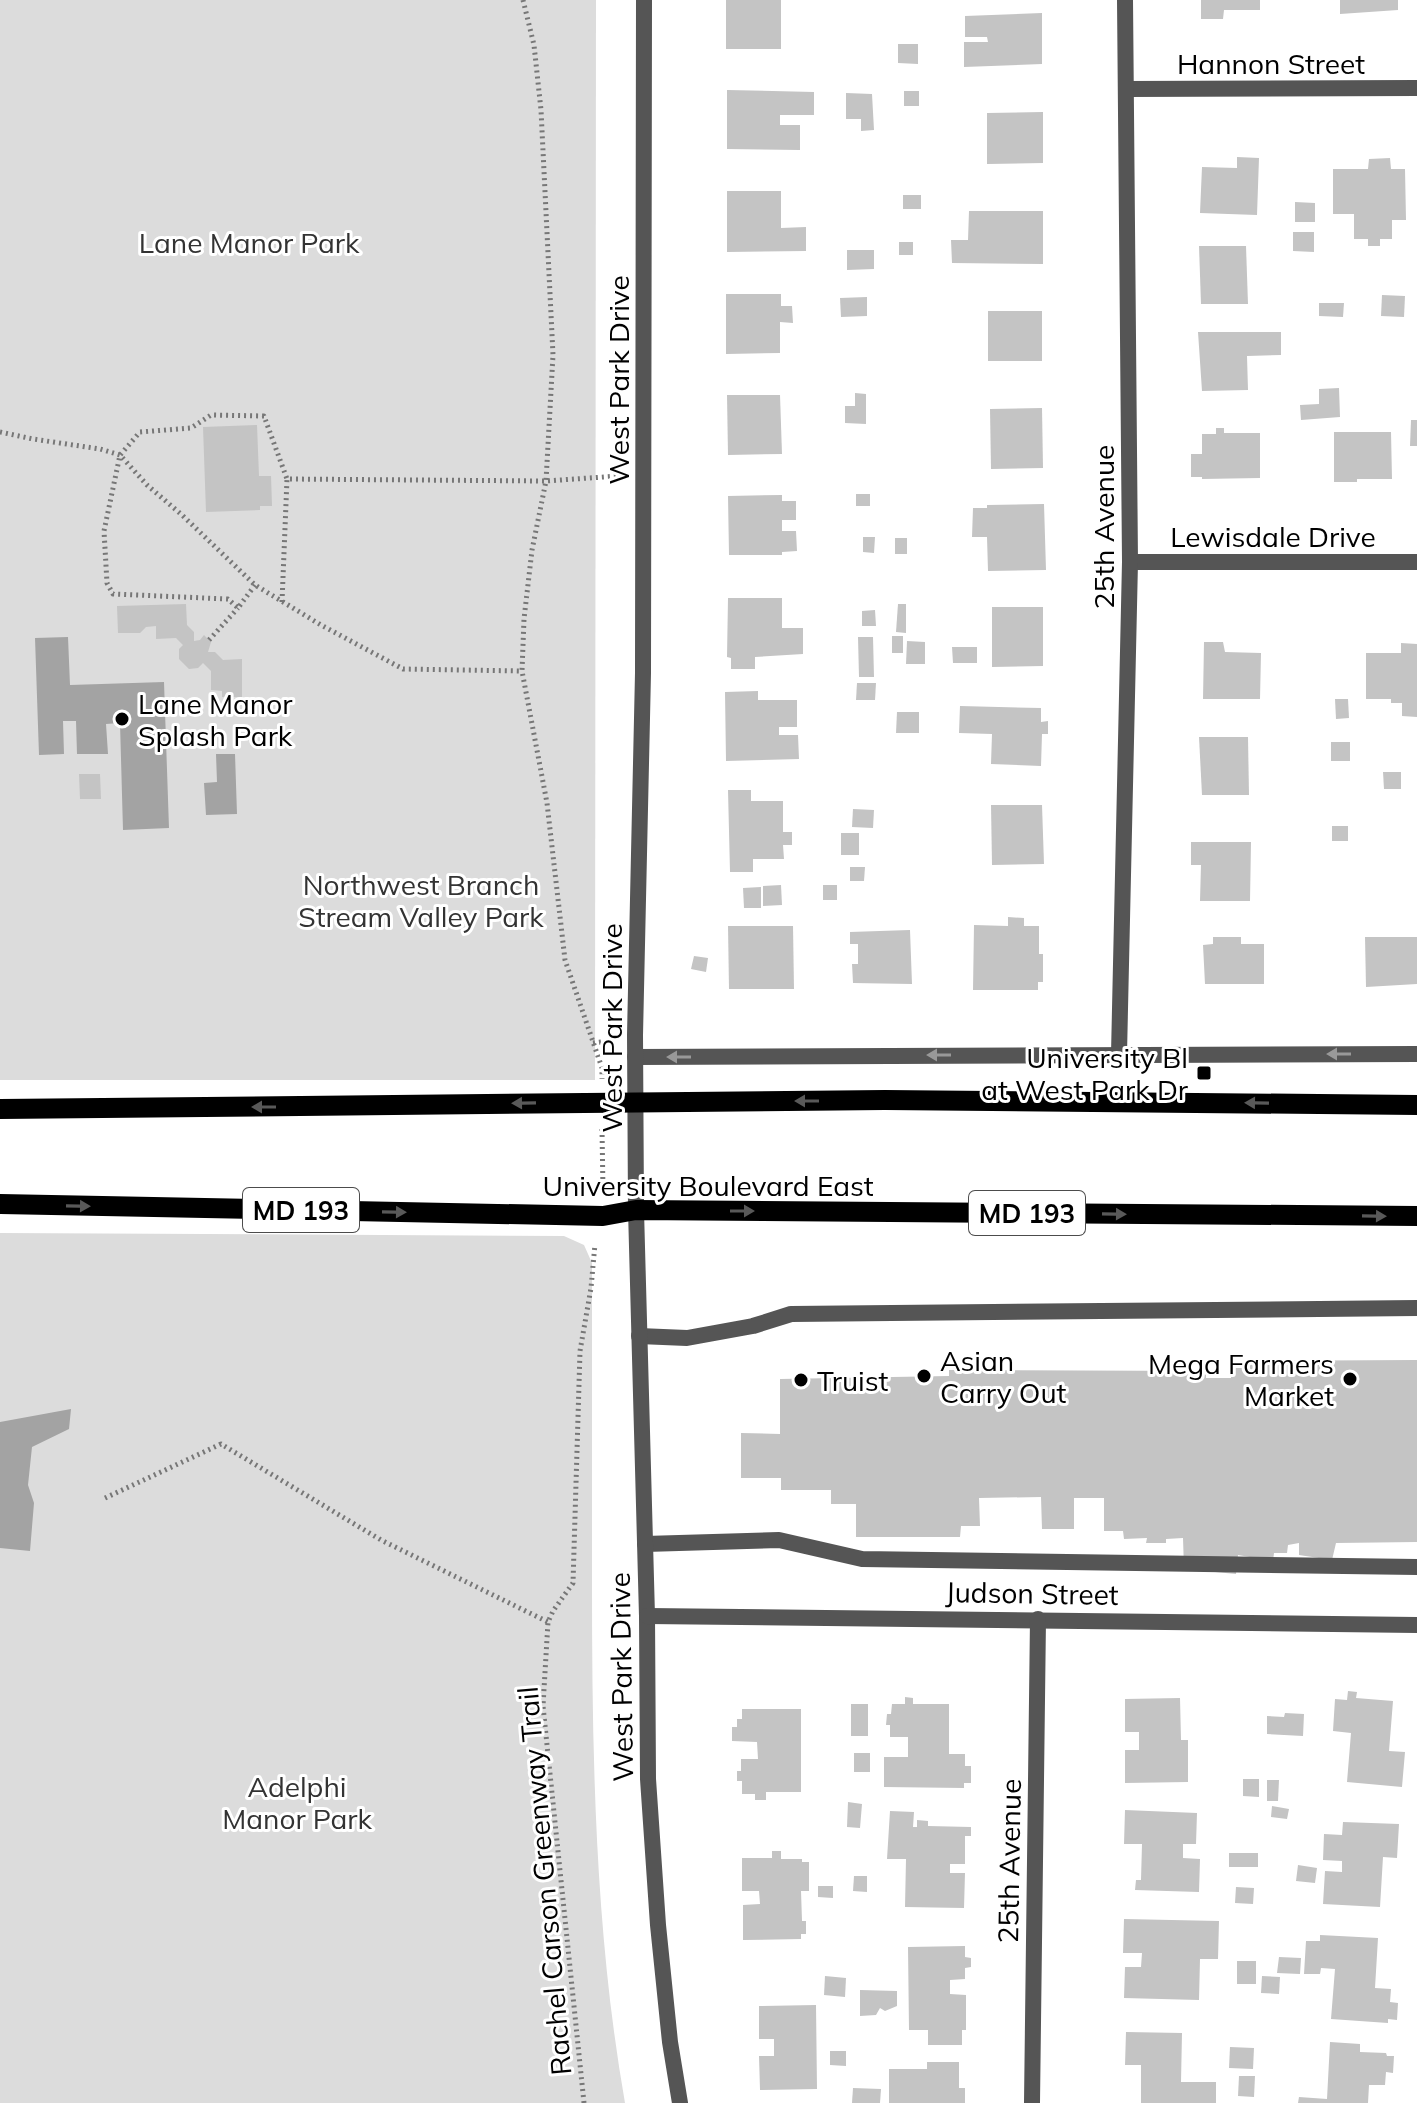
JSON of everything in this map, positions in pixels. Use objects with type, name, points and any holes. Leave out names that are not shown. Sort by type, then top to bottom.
[{"type":"main road","points":[[0,1109],[602,1102],[1118,1101],[1417,1105]]},
{"type":"main road","name":"University Boulevard East","points":[[0,1204],[603,1216],[636,1210],[1417,1216]]},
{"type":"street","name":"West Park Drive","points":[[644,0],[644,474],[635,1057],[636,1210],[647,1616],[648,1779],[670,2042],[680,2103]]},
{"type":"street","name":"25th Avenue","points":[[1119,1054],[1130,562],[1125,0]]},
{"type":"street","name":"Hannon Street","points":[[1126,89],[1417,88]]},
{"type":"street","name":"Lewisdale Drive","points":[[1130,562],[1417,562]]},
{"type":"street","points":[[635,1057],[1417,1054]]},
{"type":"street","points":[[639,1336],[687,1338],[753,1326],[791,1314],[1417,1308]]},
{"type":"street","points":[[645,1544],[779,1540],[862,1559],[1417,1567]]},
{"type":"street","name":"Judson Street","points":[[647,1616],[1417,1625]]},
{"type":"street","name":"25th Avenue","points":[[1032,2103],[1038,1619]]},
{"type":"path","name":"Rachel Carson Greenway Trail","points":[[523,0],[534,45],[541,110],[552,340],[546,481],[532,550],[522,671],[547,803],[565,960],[602,1068],[603,1216],[592,1253],[591,1288],[580,1351],[573,1583],[548,1622],[543,1706],[584,2103]]},
{"type":"path","points":[[238,608],[228,599],[113,594],[107,583],[104,531],[120,455],[140,432],[191,428],[211,415],[264,416],[287,479],[282,602]]},
{"type":"path","points":[[0,432],[120,455],[147,485],[255,585],[403,669],[522,671]]},
{"type":"path","points":[[287,479],[546,481],[644,474]]},
{"type":"path","points":[[209,640],[255,585]]},
{"type":"path","points":[[593,1043],[608,1041]]},
{"type":"path","points":[[105,1498],[221,1444],[381,1540],[548,1622]]},
{"type":"green space","points":[[0,0],[596,0],[595,1080],[0,1080]]},
{"type":"green space","name":"Adelphi Manor Park","points":[[0,1233],[564,1236],[584,1245],[592,1263],[592,1649],[597,1844],[607,1974],[625,2103],[0,2103]]},
{"type":"shaded area","points":[[68,637],[70,685],[164,682],[169,828],[123,830],[120,723],[106,724],[108,754],[77,754],[76,721],[63,721],[64,754],[39,755],[35,638]]},
{"type":"shaded area","points":[[216,754],[235,754],[237,814],[206,815],[204,783],[217,782]]},
{"type":"shaded area","points":[[71,1409],[69,1429],[32,1447],[28,1485],[34,1503],[30,1551],[0,1548],[0,1422]]},
{"type":"building","points":[[726,0],[781,0],[781,49],[726,49]]},
{"type":"building","points":[[1201,0],[1260,0],[1260,10],[1224,10],[1223,19],[1201,19]]},
{"type":"building","points":[[1340,0],[1398,0],[1398,10],[1340,14]]},
{"type":"building","points":[[1042,13],[1042,64],[964,67],[964,42],[988,42],[987,37],[965,37],[965,16]]},
{"type":"building","points":[[898,44],[918,44],[918,64],[898,63]]},
{"type":"building","points":[[727,90],[814,92],[814,115],[780,115],[780,125],[800,125],[800,150],[727,149]]},
{"type":"building","points":[[904,91],[919,91],[919,106],[904,106]]},
{"type":"building","points":[[846,93],[872,94],[874,130],[861,131],[861,119],[846,119]]},
{"type":"building","points":[[1043,112],[1043,163],[987,164],[987,113]]},
{"type":"building","points":[[1237,157],[1259,158],[1257,215],[1200,213],[1202,167],[1237,168]]},
{"type":"building","points":[[1390,158],[1391,169],[1405,169],[1406,220],[1392,220],[1392,239],[1380,239],[1380,246],[1368,246],[1368,239],[1354,239],[1354,214],[1333,214],[1333,169],[1368,169],[1369,159]]},
{"type":"building","points":[[727,191],[781,191],[781,228],[806,227],[806,251],[727,252]]},
{"type":"building","points":[[903,195],[921,195],[921,209],[903,209]]},
{"type":"building","points":[[1295,202],[1315,203],[1315,222],[1295,222]]},
{"type":"building","points":[[969,211],[1043,211],[1043,264],[952,263],[951,240],[968,240]]},
{"type":"building","points":[[1293,232],[1314,232],[1314,252],[1293,251]]},
{"type":"building","points":[[899,242],[913,242],[913,255],[899,255]]},
{"type":"building","points":[[1199,246],[1246,246],[1248,304],[1201,304]]},
{"type":"building","points":[[847,250],[874,250],[874,269],[847,270]]},
{"type":"building","points":[[726,294],[781,294],[781,306],[792,306],[793,323],[780,322],[780,353],[726,354]]},
{"type":"building","points":[[1382,295],[1405,296],[1404,317],[1381,316]]},
{"type":"building","points":[[867,297],[867,316],[841,317],[840,298]]},
{"type":"building","points":[[1319,303],[1344,303],[1343,317],[1319,316]]},
{"type":"building","points":[[988,311],[1042,311],[1042,361],[988,361]]},
{"type":"building","points":[[1198,332],[1281,332],[1281,355],[1247,356],[1248,390],[1202,391]]},
{"type":"building","points":[[1339,388],[1340,417],[1301,420],[1300,405],[1319,404],[1319,389]]},
{"type":"building","points":[[855,393],[866,394],[866,424],[845,423],[845,406],[855,406]]},
{"type":"building","points":[[727,395],[780,395],[782,454],[728,455]]},
{"type":"building","points":[[1042,408],[1043,468],[991,469],[990,409]]},
{"type":"building","points":[[1411,420],[1417,420],[1417,446],[1410,446]]},
{"type":"building","points":[[257,425],[259,476],[271,476],[272,506],[260,506],[260,510],[206,512],[203,427]]},
{"type":"building","points":[[1216,428],[1224,428],[1224,433],[1260,433],[1260,478],[1191,477],[1191,454],[1202,454],[1202,434],[1216,434]]},
{"type":"building","points":[[1334,432],[1391,432],[1392,479],[1334,482]]},
{"type":"building","points":[[856,494],[870,494],[870,506],[856,506]]},
{"type":"building","points":[[782,495],[782,501],[796,501],[796,520],[782,520],[782,531],[796,531],[797,551],[782,552],[782,555],[729,555],[728,496]]},
{"type":"building","points":[[1044,504],[1046,570],[988,571],[987,537],[972,537],[973,508]]},
{"type":"building","points":[[863,537],[875,537],[874,553],[863,552]]},
{"type":"building","points":[[895,538],[907,538],[907,554],[895,554]]},
{"type":"building","points":[[728,598],[782,598],[782,628],[803,628],[803,654],[755,657],[755,669],[731,669],[731,658],[727,657]]},
{"type":"building","points":[[186,604],[187,625],[194,632],[194,641],[204,635],[211,642],[208,652],[215,652],[223,660],[242,659],[242,697],[222,697],[222,691],[211,690],[211,671],[203,663],[198,668],[189,669],[179,659],[179,649],[183,645],[176,638],[156,639],[156,626],[146,627],[140,633],[118,633],[117,606]]},
{"type":"building","points":[[898,604],[906,604],[906,633],[896,632]]},
{"type":"building","points":[[992,607],[1043,607],[1043,666],[992,667]]},
{"type":"building","points":[[875,610],[876,626],[862,626],[862,611]]},
{"type":"building","points":[[892,636],[903,636],[903,653],[892,653]]},
{"type":"building","points":[[858,637],[873,637],[874,677],[859,677]]},
{"type":"building","points":[[907,641],[925,642],[925,664],[906,664]]},
{"type":"building","points":[[1204,642],[1223,642],[1225,652],[1261,653],[1260,699],[1203,699]]},
{"type":"building","points":[[1401,643],[1417,644],[1417,717],[1402,716],[1402,703],[1391,703],[1391,699],[1366,699],[1366,653],[1401,653]]},
{"type":"building","points":[[952,647],[977,647],[977,663],[953,663]]},
{"type":"building","points":[[857,683],[876,683],[875,700],[856,700]]},
{"type":"building","points":[[758,691],[758,700],[797,700],[797,727],[779,727],[779,735],[798,735],[799,759],[726,761],[725,692]]},
{"type":"building","points":[[1335,699],[1348,699],[1349,718],[1336,719]]},
{"type":"building","points":[[960,706],[1041,708],[1041,722],[1048,721],[1048,734],[1042,734],[1041,766],[991,764],[992,734],[959,733]]},
{"type":"building","points":[[897,712],[919,712],[919,733],[896,733]]},
{"type":"building","points":[[1199,737],[1248,737],[1249,795],[1202,795]]},
{"type":"building","points":[[1331,742],[1350,742],[1350,761],[1331,761]]},
{"type":"building","points":[[1383,772],[1401,772],[1401,789],[1384,789]]},
{"type":"building","points":[[79,774],[100,774],[101,799],[80,799]]},
{"type":"building","points":[[728,790],[751,790],[751,801],[783,801],[783,832],[792,832],[792,845],[783,845],[784,859],[753,859],[753,872],[730,872]]},
{"type":"building","points":[[991,805],[1042,805],[1044,864],[992,865]]},
{"type":"building","points":[[853,809],[874,810],[873,828],[852,827]]},
{"type":"building","points":[[1332,826],[1348,826],[1348,841],[1332,841]]},
{"type":"building","points":[[841,833],[859,833],[859,855],[841,855]]},
{"type":"building","points":[[1191,842],[1251,842],[1250,901],[1200,901],[1201,865],[1191,865]]},
{"type":"building","points":[[850,867],[865,867],[864,881],[850,881]]},
{"type":"building","points":[[781,885],[782,905],[763,906],[763,886]]},
{"type":"building","points":[[823,885],[837,885],[837,900],[823,900]]},
{"type":"building","points":[[761,887],[761,908],[744,908],[743,888]]},
{"type":"building","points":[[1008,917],[1024,918],[1024,926],[1039,926],[1043,982],[1038,982],[1038,990],[973,990],[974,925],[1008,926]]},
{"type":"building","points":[[728,926],[793,926],[794,989],[729,989]]},
{"type":"building","points":[[910,930],[912,984],[853,983],[852,964],[858,964],[858,944],[850,944],[850,932]]},
{"type":"building","points":[[1213,937],[1241,937],[1241,944],[1264,944],[1264,984],[1205,984],[1203,945],[1213,944]]},
{"type":"building","points":[[1365,937],[1417,937],[1417,984],[1366,987]]},
{"type":"building","points":[[694,956],[708,958],[706,972],[691,969]]},
{"type":"building","points":[[1417,1360],[1417,1542],[1336,1543],[1332,1560],[1299,1555],[1299,1543],[1288,1545],[1287,1553],[1274,1553],[1273,1561],[1238,1555],[1236,1574],[1184,1569],[1183,1538],[1166,1539],[1166,1543],[1146,1543],[1147,1538],[1124,1539],[1123,1531],[1104,1531],[1104,1498],[1074,1498],[1074,1529],[1042,1529],[1041,1497],[979,1498],[980,1526],[961,1526],[960,1537],[856,1537],[856,1504],[831,1504],[831,1490],[781,1490],[781,1478],[741,1478],[741,1433],[780,1434],[780,1379],[949,1376],[949,1370],[1206,1371],[1206,1378],[1231,1378],[1231,1361]]},
{"type":"building","points":[[1348,1691],[1357,1692],[1356,1698],[1393,1701],[1389,1751],[1405,1752],[1402,1787],[1347,1782],[1351,1733],[1333,1731],[1335,1699],[1347,1700]]},
{"type":"building","points":[[905,1697],[913,1698],[913,1704],[949,1704],[949,1754],[965,1754],[965,1766],[971,1766],[971,1783],[964,1783],[964,1788],[884,1787],[884,1757],[908,1757],[908,1737],[890,1737],[890,1725],[886,1725],[892,1704],[905,1704]]},
{"type":"building","points":[[1180,1698],[1181,1740],[1188,1740],[1188,1782],[1125,1783],[1125,1750],[1139,1750],[1139,1732],[1125,1732],[1125,1699]]},
{"type":"building","points":[[851,1704],[868,1704],[868,1736],[851,1736]]},
{"type":"building","points":[[742,1709],[801,1709],[801,1792],[766,1792],[766,1800],[755,1800],[755,1794],[742,1794],[742,1781],[737,1781],[741,1759],[758,1759],[757,1742],[732,1741],[732,1727],[737,1727],[737,1719],[742,1719]]},
{"type":"building","points":[[1285,1713],[1304,1714],[1303,1736],[1267,1734],[1267,1716],[1284,1717]]},
{"type":"building","points":[[854,1753],[870,1753],[870,1772],[854,1772]]},
{"type":"building","points":[[1243,1779],[1259,1779],[1259,1797],[1243,1796]]},
{"type":"building","points":[[1267,1780],[1279,1780],[1278,1801],[1267,1801]]},
{"type":"building","points":[[848,1802],[862,1804],[860,1828],[847,1827]]},
{"type":"building","points":[[1272,1806],[1289,1809],[1287,1819],[1271,1817]]},
{"type":"building","points":[[1125,1810],[1197,1813],[1196,1844],[1183,1844],[1183,1858],[1200,1859],[1199,1892],[1135,1890],[1136,1880],[1141,1880],[1142,1844],[1124,1844]]},
{"type":"building","points":[[890,1811],[914,1812],[913,1827],[917,1827],[917,1820],[928,1821],[928,1826],[971,1827],[971,1836],[965,1836],[965,1864],[950,1864],[950,1873],[965,1873],[964,1908],[905,1907],[906,1859],[887,1859]]},
{"type":"building","points":[[1343,1822],[1399,1824],[1397,1858],[1383,1857],[1380,1907],[1323,1904],[1325,1871],[1342,1872],[1342,1861],[1323,1860],[1324,1834],[1342,1835]]},
{"type":"building","points":[[772,1851],[781,1851],[781,1859],[809,1862],[809,1891],[801,1891],[802,1921],[806,1921],[806,1934],[801,1934],[801,1939],[743,1940],[743,1905],[760,1904],[759,1891],[742,1891],[742,1858],[772,1858]]},
{"type":"building","points":[[1229,1853],[1258,1853],[1258,1867],[1229,1867]]},
{"type":"building","points":[[1298,1865],[1317,1868],[1315,1883],[1296,1881]]},
{"type":"building","points":[[854,1876],[867,1876],[867,1892],[853,1891]]},
{"type":"building","points":[[818,1886],[833,1886],[833,1898],[818,1897]]},
{"type":"building","points":[[1236,1887],[1254,1888],[1253,1904],[1235,1903]]},
{"type":"building","points":[[1124,1919],[1219,1921],[1218,1959],[1200,1959],[1199,2000],[1124,1998],[1125,1967],[1141,1967],[1142,1953],[1123,1953]]},
{"type":"building","points":[[1320,1935],[1378,1938],[1375,1988],[1391,1989],[1390,2002],[1398,2003],[1397,2020],[1388,2019],[1388,2023],[1331,2019],[1335,1969],[1321,1968],[1320,1974],[1304,1974],[1306,1941],[1320,1941]]},
{"type":"building","points":[[965,1946],[965,1957],[971,1958],[971,1967],[965,1968],[965,1979],[950,1980],[950,1994],[966,1995],[966,2030],[962,2030],[962,2045],[928,2045],[928,2030],[909,2030],[908,1947]]},
{"type":"building","points":[[1279,1957],[1301,1958],[1300,1974],[1277,1973]]},
{"type":"building","points":[[1237,1961],[1256,1961],[1256,1984],[1237,1984]]},
{"type":"building","points":[[825,1976],[846,1978],[845,1997],[824,1995]]},
{"type":"building","points":[[1262,1976],[1280,1977],[1279,1994],[1261,1993]]},
{"type":"building","points":[[860,1990],[897,1991],[897,2006],[885,2011],[880,2008],[876,2015],[860,2016]]},
{"type":"building","points":[[816,2005],[817,2089],[760,2090],[759,2056],[774,2056],[774,2039],[759,2039],[759,2006]]},
{"type":"building","points":[[1126,2032],[1182,2033],[1181,2082],[1216,2082],[1216,2103],[1141,2103],[1141,2065],[1125,2065]]},
{"type":"building","points":[[1330,2042],[1360,2044],[1360,2052],[1394,2056],[1393,2073],[1386,2072],[1385,2085],[1369,2085],[1368,2103],[1298,2103],[1299,2097],[1327,2099]]},
{"type":"building","points":[[1230,2047],[1254,2048],[1253,2069],[1229,2068]]},
{"type":"building","points":[[830,2051],[846,2051],[846,2066],[830,2065]]},
{"type":"building","points":[[927,2062],[959,2062],[959,2088],[965,2088],[965,2103],[889,2103],[889,2069],[927,2069]]},
{"type":"building","points":[[1239,2076],[1255,2076],[1254,2097],[1238,2096]]},
{"type":"building","points":[[853,2088],[881,2089],[880,2103],[852,2103]]},
{"type":"place","name":"Lane Manor Splash Park","points":[[122,719]]},
{"type":"place","name":"University Bl at West Park Dr","points":[[1204,1073]]},
{"type":"place","name":"Asian Carry Out","points":[[924,1376]]},
{"type":"place","name":"Mega Farmers Market","points":[[1350,1379]]},
{"type":"place","name":"Truist","points":[[801,1380]]},
{"type":"park label","name":"Lane Manor Park","points":[[249,242]]},
{"type":"park label","name":"Northwest Branch Stream Valley Park","points":[[421,900]]}]
